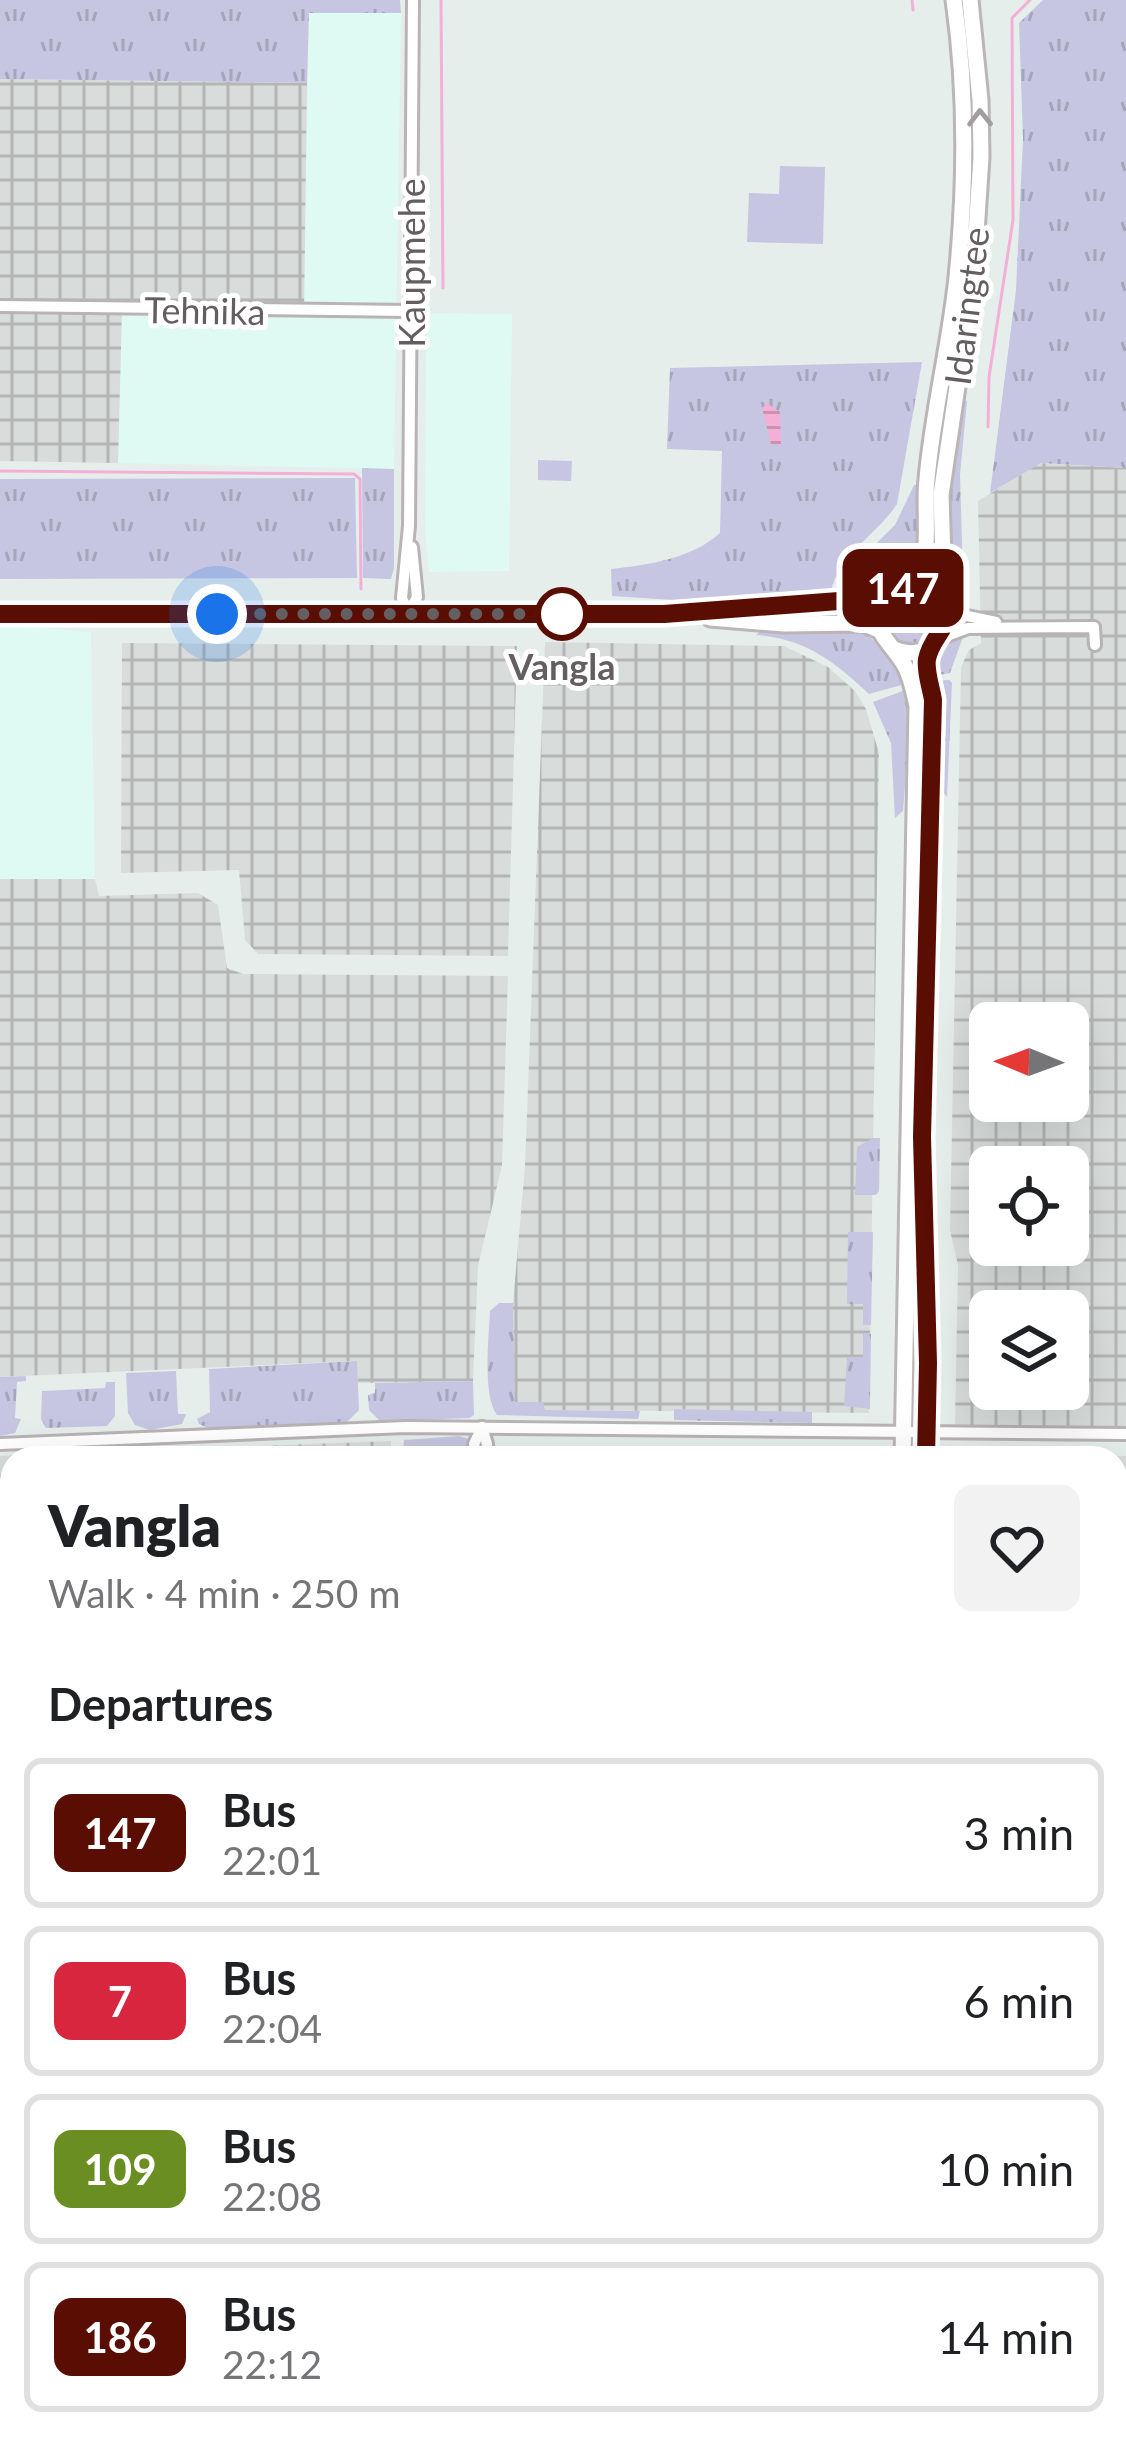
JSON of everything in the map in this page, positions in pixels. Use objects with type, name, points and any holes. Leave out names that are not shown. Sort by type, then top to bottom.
[{"type":"main road","name":"Idaringtee","points":[[913,587],[925,565],[926,482],[963,205],[962,95],[954,0]]},
{"type":"main road","name":"Idaringtee","points":[[944,611],[943,477],[974,279],[981,157],[970,0]]},
{"type":"main road","points":[[0,614],[664,614],[839,601],[913,587],[932,594],[944,611],[926,663],[933,700],[922,1137],[926,1446]]},
{"type":"main road","points":[[879,630],[880,609],[893,592]]},
{"type":"main road","points":[[664,614],[784,624],[862,623],[879,630],[913,684],[917,706],[903,1446]]},
{"type":"main road","points":[[892,647],[912,654],[936,643]]},
{"type":"street","name":"Kaupmehe","points":[[408,614],[402,598],[409,526],[413,0]]},
{"type":"street","name":"Tehnika","points":[[0,306],[410,311]]},
{"type":"street","points":[[944,611],[1010,626]]},
{"type":"street","points":[[936,643],[968,628],[1094,627],[1095,645]]},
{"type":"street","points":[[0,1444],[482,1427],[1126,1434]]},
{"type":"street","points":[[482,1427],[487,1446]]},
{"type":"shaded area","points":[[309,13],[401,13],[394,469],[118,463],[122,308],[304,310]]},
{"type":"shaded area","points":[[0,79],[307,83],[304,311],[122,309],[118,463],[0,461]]},
{"type":"shaded area","points":[[426,313],[512,314],[509,571],[429,572]]},
{"type":"shaded area","points":[[767,403],[780,412],[781,445],[771,444],[762,408]]},
{"type":"shaded area","points":[[1040,463],[1126,468],[1126,1428],[955,1425],[958,1265],[950,1230],[961,667],[969,650],[981,643],[978,501]]},
{"type":"shaded area","points":[[0,625],[91,632],[95,879],[0,879]]},
{"type":"shaded area","points":[[545,642],[784,646],[828,667],[855,691],[866,709],[879,753],[869,1413],[544,1410],[514,1402],[513,1303],[525,1166]]},
{"type":"shaded area","points":[[122,643],[517,646],[508,956],[258,954],[245,940],[239,870],[121,873]]},
{"type":"shaded area","points":[[0,879],[95,879],[99,896],[198,893],[218,905],[227,968],[243,974],[508,976],[502,1165],[478,1266],[473,1381],[358,1383],[356,1361],[0,1377]]},
{"type":"shaded area","points":[[391,1441],[391,1446],[261,1446]]},
{"type":"green space","points":[[0,0],[400,0],[401,13],[309,13],[307,83],[0,79]]},
{"type":"green space","points":[[1043,0],[1126,0],[1126,468],[1041,463],[990,493],[1016,290],[1023,139],[1019,23]]},
{"type":"green space","points":[[780,166],[825,167],[823,244],[747,242],[749,193],[779,194]]},
{"type":"green space","points":[[922,362],[897,504],[850,555],[831,591],[688,601],[612,596],[611,569],[683,555],[720,533],[722,451],[667,449],[670,368]]},
{"type":"green space","points":[[961,399],[967,401],[960,475],[964,609],[952,599],[949,498]]},
{"type":"green space","points":[[538,460],[572,461],[571,481],[538,480]]},
{"type":"green space","points":[[362,468],[394,469],[391,579],[363,578]]},
{"type":"green space","points":[[355,478],[357,578],[0,579],[0,479]]},
{"type":"green space","points":[[921,484],[917,569],[896,584],[854,594],[846,588],[845,574],[895,525],[914,485]]},
{"type":"green space","points":[[911,596],[928,604],[936,621],[928,638],[911,646],[894,638],[886,621],[894,604]]},
{"type":"green space","points":[[848,628],[882,649],[905,684],[869,694],[819,654],[790,641],[756,635],[762,630]]},
{"type":"green space","points":[[964,634],[950,673],[934,676],[941,650]]},
{"type":"green space","points":[[949,680],[947,797],[939,787],[935,682]]},
{"type":"green space","points":[[908,689],[903,811],[895,818],[891,743],[873,702]]},
{"type":"green space","points":[[880,1138],[879,1191],[855,1195],[857,1147]]},
{"type":"green space","points":[[848,1232],[873,1232],[871,1325],[863,1325],[863,1304],[847,1304]]},
{"type":"green space","points":[[499,1303],[513,1303],[515,1402],[543,1402],[545,1410],[640,1411],[638,1419],[497,1415],[489,1394],[487,1365],[490,1311]]},
{"type":"green space","points":[[863,1334],[871,1334],[870,1409],[844,1406],[847,1357],[863,1357]]},
{"type":"green space","points":[[357,1361],[359,1410],[347,1422],[208,1428],[197,1419],[210,1412],[209,1369]]},
{"type":"green space","points":[[176,1371],[178,1414],[186,1414],[182,1424],[150,1430],[135,1425],[128,1413],[126,1373]]},
{"type":"green space","points":[[26,1376],[26,1381],[17,1382],[15,1418],[21,1419],[15,1433],[0,1436],[0,1377]]},
{"type":"green space","points":[[473,1381],[474,1415],[469,1418],[380,1421],[369,1410],[368,1395],[375,1393],[375,1383]]},
{"type":"green space","points":[[106,1382],[115,1382],[115,1416],[107,1426],[46,1428],[41,1419],[42,1391],[105,1388]]},
{"type":"green space","points":[[674,1409],[812,1412],[812,1423],[674,1420]]},
{"type":"green space","points":[[459,1436],[469,1439],[470,1446],[403,1446],[404,1440]]},
{"type":"waterway","points":[[441,0],[443,288]]},
{"type":"waterway","points":[[912,0],[913,10]]},
{"type":"waterway","points":[[988,427],[989,377],[1013,220],[1012,18],[1030,0]]},
{"type":"waterway","points":[[0,471],[354,474],[360,479],[361,589]]},
{"type":"bus line","name":"147","points":[[0,614],[664,614],[839,601],[906,587],[932,594],[945,621],[926,663],[933,700],[922,1137],[926,1446]]},
{"type":"place","name":"Vangla","points":[[562,614]]},
{"type":"route","points":[[217,614],[562,614]]}]
